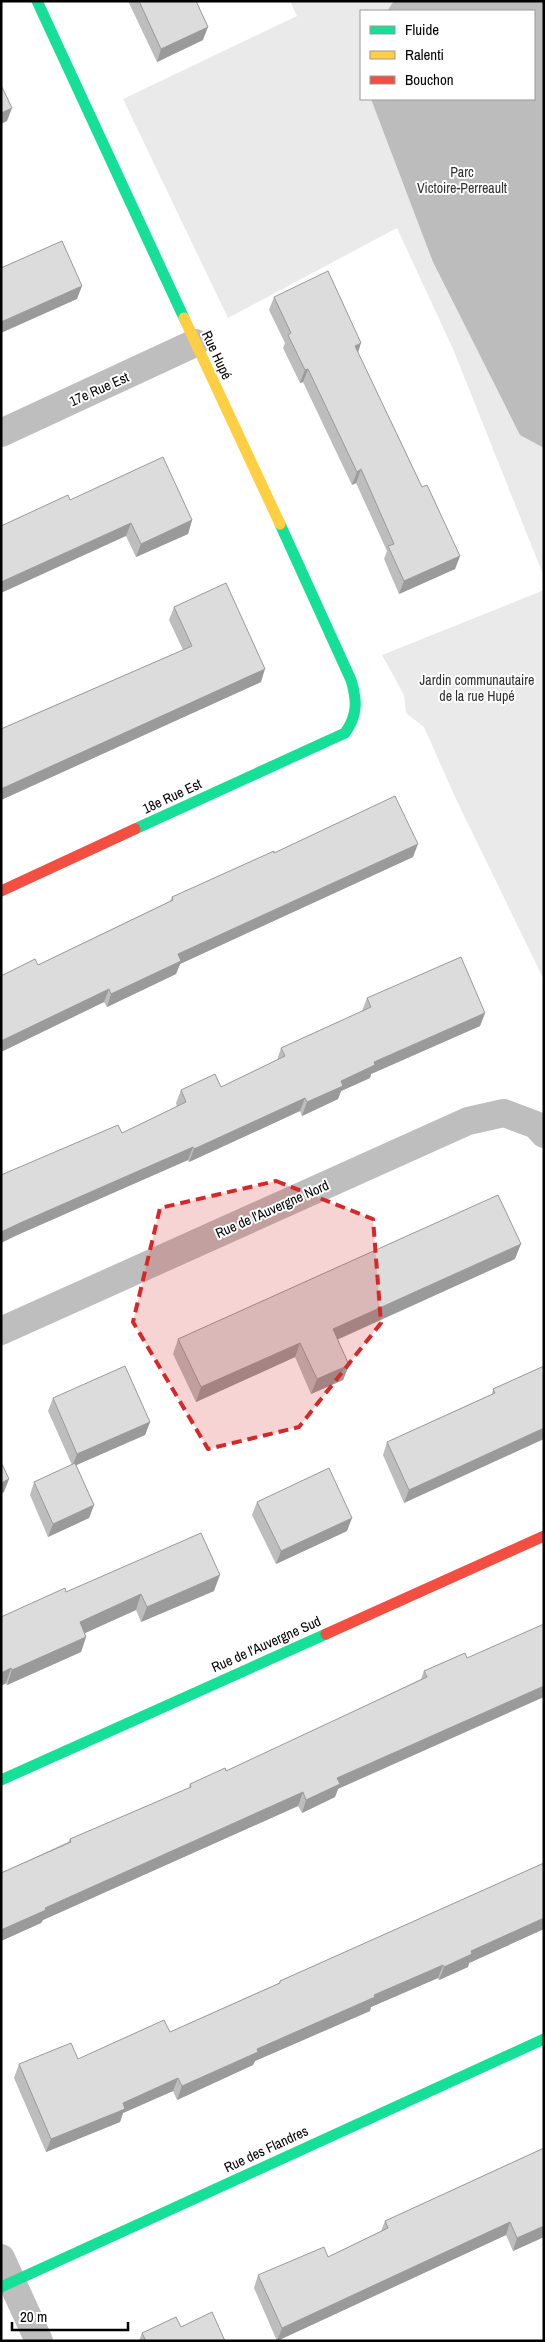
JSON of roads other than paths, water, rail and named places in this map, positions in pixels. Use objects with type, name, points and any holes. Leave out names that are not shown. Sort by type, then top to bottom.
[{"type":"street","name":"Rue Hupé","points":[[37,1],[344,661],[355,692],[357,709],[353,724]]},
{"type":"street","name":"17e Rue Est","points":[[1,433],[195,343]]},
{"type":"street","name":"18e Rue Est","points":[[1,891],[345,733],[353,724]]},
{"type":"street","name":"Rue de l'Auvergne Nord","points":[[1,1331],[468,1121],[504,1113],[536,1126],[544,1134]]},
{"type":"street","name":"Rue de l'Auvergne Sud","points":[[1,1780],[544,1536]]},
{"type":"street","name":"Rue des Flandres","points":[[5,2275],[544,2039]]},
{"type":"street","points":[[5,2275],[40,2341]]},
{"type":"park label","name":"Parc Victoire-Perreault","points":[[462,180]]},
{"type":"park label","name":"Jardin communautaire de la rue Hupé","points":[[477,688]]}]
